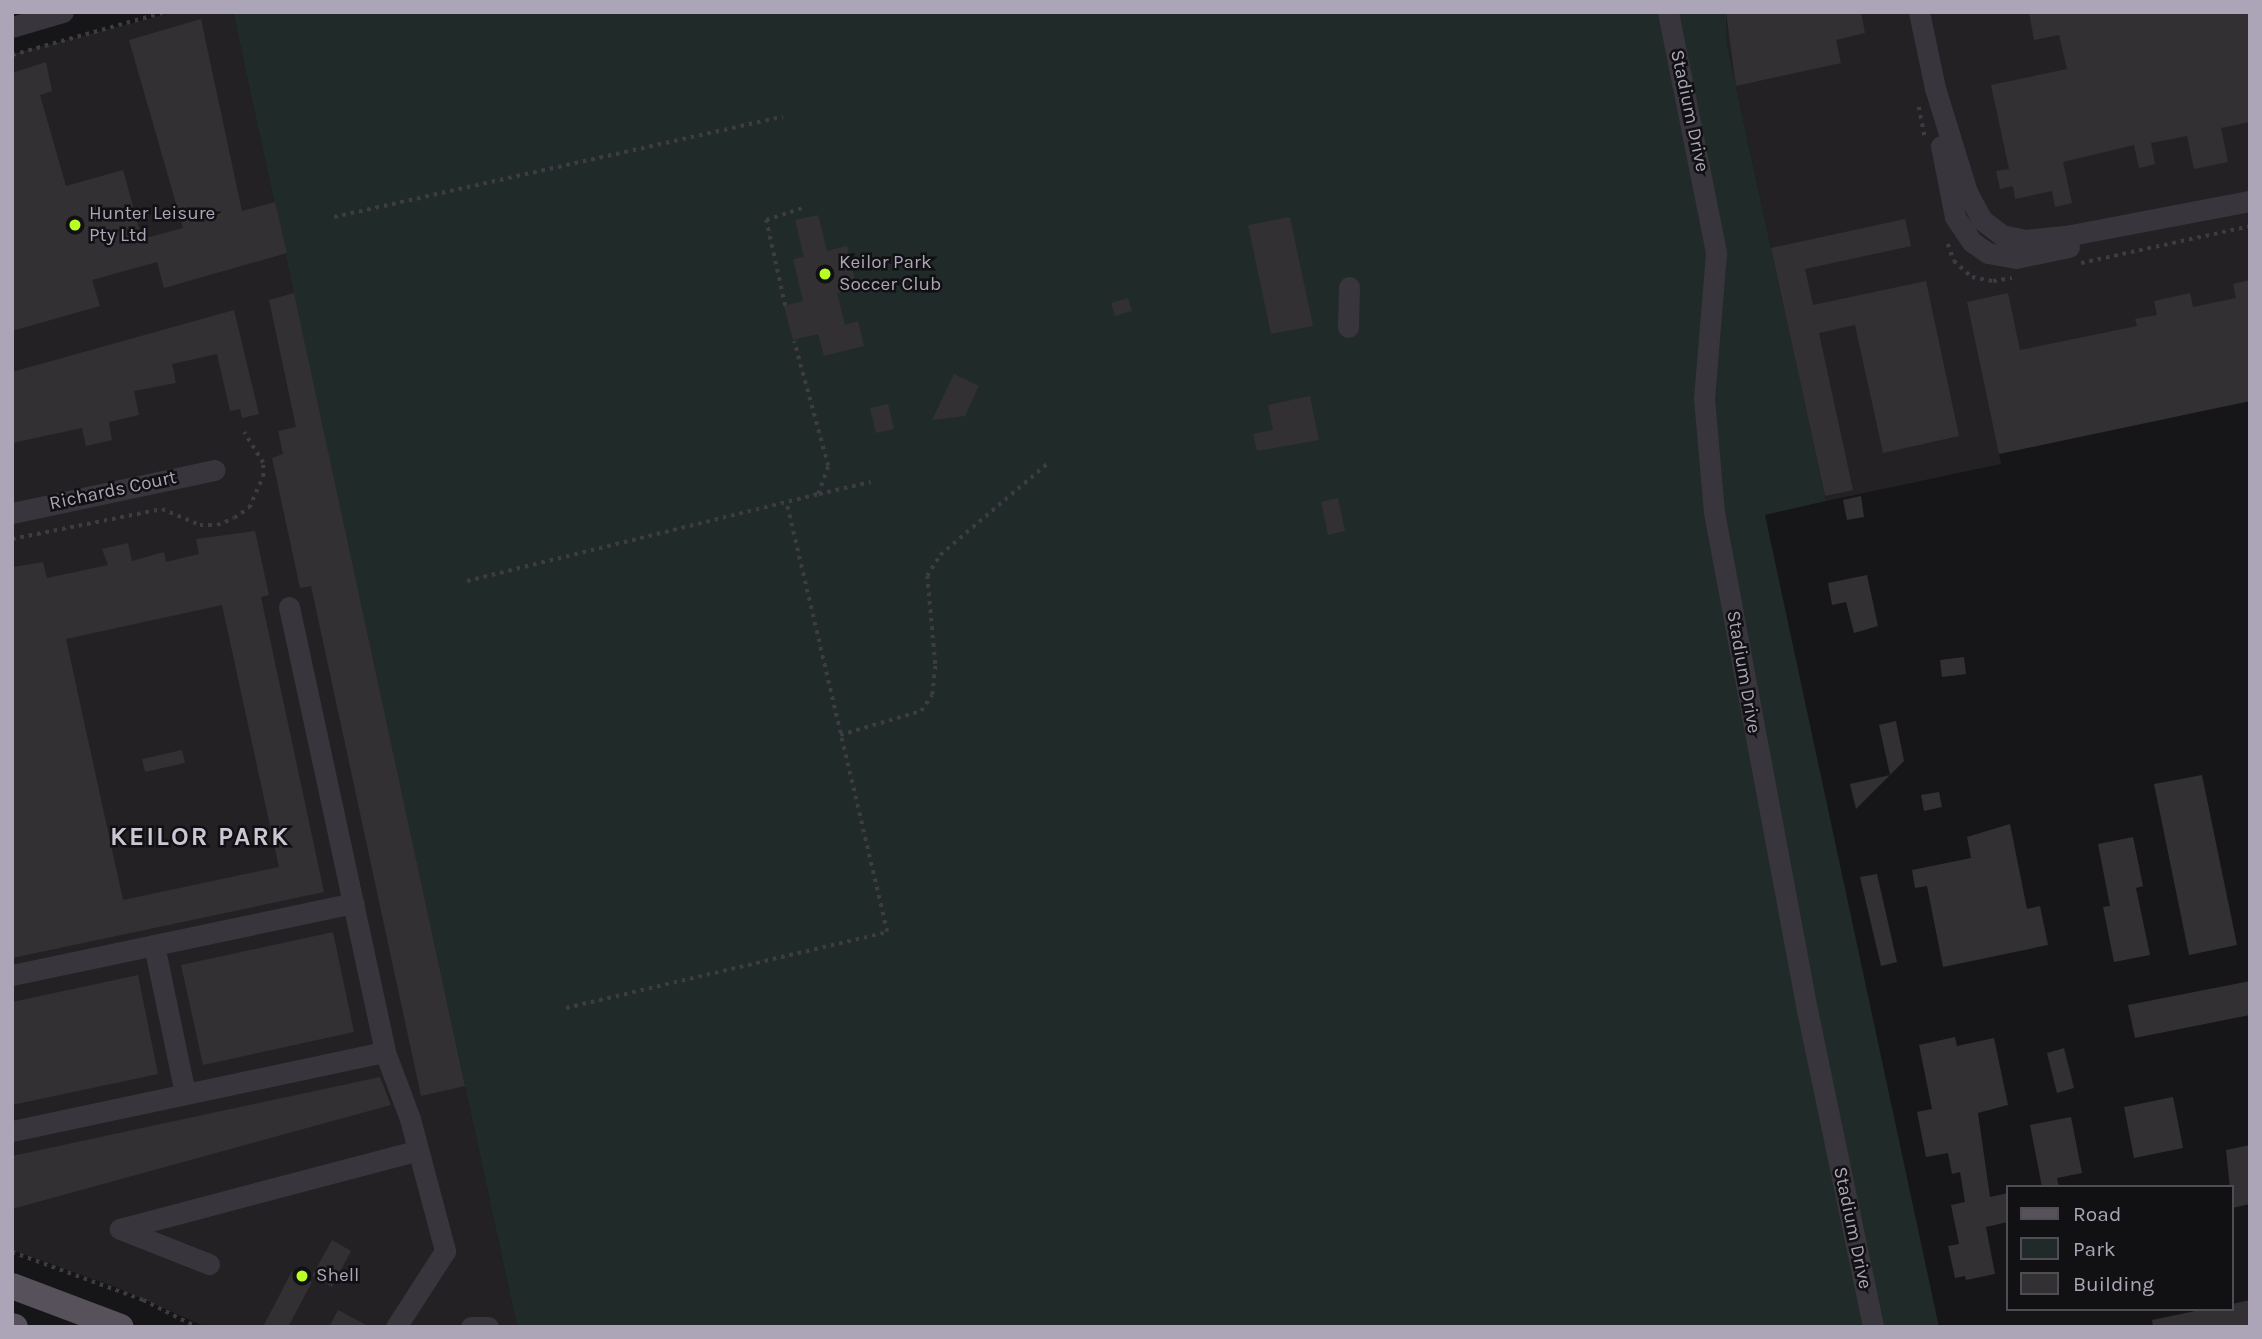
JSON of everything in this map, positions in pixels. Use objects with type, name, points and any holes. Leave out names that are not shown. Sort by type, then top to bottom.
[{"type":"main road","points":[[12,1286],[121,1327]]},
{"type":"street","points":[[12,27],[63,12]]},
{"type":"street","name":"Stadium Drive","points":[[1668,12],[1716,253],[1704,398],[1714,512],[1807,1010],[1873,1327]]},
{"type":"street","points":[[1919,12],[1935,88],[1967,192],[1992,228],[2013,239],[2039,239],[2134,226],[2250,201]]},
{"type":"street","points":[[1348,327],[1349,288]]},
{"type":"street","name":"Richards Court","points":[[12,513],[214,470]]},
{"type":"street","points":[[289,607],[385,1052],[418,1150],[445,1251],[396,1327]]},
{"type":"street","points":[[12,975],[353,903]]},
{"type":"street","points":[[154,945],[186,1094]]},
{"type":"street","points":[[12,1131],[385,1052]]},
{"type":"street","points":[[209,1264],[120,1229],[418,1150]]},
{"type":"street","points":[[471,1327],[488,1327]]},
{"type":"path","points":[[12,55],[165,12]]},
{"type":"path","points":[[1919,105],[1927,145]]},
{"type":"path","points":[[334,217],[783,117]]},
{"type":"path","points":[[785,306],[766,220],[805,207]]},
{"type":"path","points":[[2072,265],[2250,226]]},
{"type":"path","points":[[1947,237],[1955,261],[1972,276],[1993,281],[2018,276]]},
{"type":"path","points":[[794,342],[828,466],[818,494]]},
{"type":"path","points":[[12,539],[162,509],[200,525],[217,525],[249,508],[263,477],[263,463],[244,432]]},
{"type":"path","points":[[840,735],[921,711],[932,695],[935,664],[927,576],[940,555],[1047,464]]},
{"type":"path","points":[[467,582],[871,482]]},
{"type":"path","points":[[566,1009],[887,932],[787,504]]},
{"type":"path","points":[[12,1252],[131,1296],[197,1327]]},
{"type":"shaded area","points":[[174,12],[233,12],[517,1327],[206,1327],[118,1288],[12,1250],[12,54]]},
{"type":"shaded area","points":[[1726,12],[2250,12],[2250,401],[1999,454],[2001,464],[1826,501],[1727,45]]},
{"type":"green space","points":[[233,12],[1726,12],[1727,45],[1826,501],[1765,515],[1939,1327],[517,1327]]},
{"type":"building","points":[[1726,12],[1861,12],[1865,33],[1836,40],[1841,63],[1736,86]]},
{"type":"building","points":[[2029,12],[2250,12],[2250,122],[2221,128],[2228,162],[2194,169],[2187,136],[2151,143],[2155,164],[2139,168],[2134,145],[2063,162],[2072,203],[2055,207],[2052,191],[2015,199],[2013,186],[2000,189],[1996,171],[2009,169],[1991,85],[2067,69],[2059,35],[2034,40]]},
{"type":"building","points":[[201,19],[242,211],[275,202],[287,253],[164,288],[157,262],[92,280],[100,306],[12,331],[12,73],[46,62],[52,91],[40,95],[66,186],[123,170],[142,239],[183,228],[129,40]]},
{"type":"building","name":"Keilor Park Soccer Club","points":[[818,215],[827,251],[847,246],[857,288],[837,293],[845,325],[858,321],[864,346],[824,356],[818,334],[793,340],[784,306],[803,301],[793,259],[804,257],[795,220]]},
{"type":"building","points":[[1290,217],[1313,326],[1271,334],[1248,225]]},
{"type":"building","points":[[1905,219],[1911,246],[1805,269],[1813,305],[1926,281],[1959,436],[1883,453],[1855,325],[1819,333],[1853,490],[1825,496],[1771,248]]},
{"type":"building","points":[[2250,280],[2250,401],[1999,454],[1967,302],[2008,293],[2020,350],[2137,326],[2135,319],[2157,315],[2154,301],[2190,293],[2193,307],[2236,298],[2233,284]]},
{"type":"building","points":[[294,293],[465,1086],[421,1096],[311,586],[300,588],[272,458],[283,454],[278,431],[296,427],[269,300]]},
{"type":"building","points":[[1128,298],[1132,311],[1115,316],[1111,303]]},
{"type":"building","points":[[234,310],[259,414],[242,418],[240,409],[230,411],[217,354],[172,364],[176,383],[134,391],[139,415],[109,422],[112,440],[86,446],[82,428],[12,443],[12,372]]},
{"type":"building","points":[[954,374],[979,386],[965,416],[932,420]]},
{"type":"building","points":[[1310,396],[1319,440],[1257,451],[1253,434],[1273,430],[1268,405]]},
{"type":"building","points":[[888,404],[894,429],[876,433],[870,408]]},
{"type":"building","points":[[1861,496],[1864,517],[1847,520],[1843,500]]},
{"type":"building","points":[[1338,498],[1345,531],[1328,535],[1321,502]]},
{"type":"building","points":[[255,531],[269,595],[261,597],[324,892],[12,958],[13,567],[43,562],[47,578],[108,565],[102,549],[128,543],[132,561],[164,552],[166,562],[199,554],[196,539]],"holes":[[[222,605],[279,867],[123,900],[66,639]]]},
{"type":"building","points":[[1867,575],[1878,626],[1854,633],[1846,602],[1832,605],[1828,583]]},
{"type":"building","points":[[1964,657],[1966,674],[1942,677],[1940,660]]},
{"type":"building","points":[[1896,721],[1904,761],[1890,775],[1879,725]]},
{"type":"building","points":[[182,750],[185,763],[145,772],[142,759]]},
{"type":"building","points":[[1890,775],[1856,809],[1850,784]]},
{"type":"building","points":[[2202,775],[2237,945],[2189,955],[2154,784]]},
{"type":"building","points":[[1939,792],[1942,807],[1924,811],[1921,795]]},
{"type":"building","points":[[2010,824],[2027,909],[2040,906],[2048,945],[1943,967],[1927,886],[1915,888],[1912,870],[1971,858],[1967,837]]},
{"type":"building","points":[[2133,837],[2143,886],[2136,888],[2150,955],[2114,962],[2103,907],[2110,906],[2098,844]]},
{"type":"building","points":[[1877,874],[1897,962],[1881,966],[1860,877]]},
{"type":"building","points":[[333,932],[354,1032],[203,1065],[181,965]]},
{"type":"building","points":[[138,975],[158,1074],[12,1105],[12,1002]]},
{"type":"building","points":[[2250,981],[2250,1015],[2135,1038],[2128,1005]]},
{"type":"building","points":[[1955,1037],[1957,1046],[1994,1038],[2008,1105],[1978,1113],[1990,1197],[2007,1193],[2007,1222],[1986,1227],[1995,1274],[1966,1280],[1965,1276],[1955,1278],[1948,1246],[1959,1244],[1951,1205],[1965,1202],[1960,1172],[1952,1174],[1948,1153],[1926,1157],[1917,1112],[1932,1109],[1919,1045]]},
{"type":"building","points":[[2064,1048],[2074,1088],[2057,1093],[2047,1053]]},
{"type":"building","points":[[380,1077],[391,1105],[12,1209],[12,1156]]},
{"type":"building","points":[[2173,1097],[2183,1148],[2134,1158],[2124,1107]]},
{"type":"building","points":[[2071,1117],[2082,1173],[2057,1178],[2059,1185],[2042,1185],[2030,1125]]},
{"type":"building","points":[[2250,1145],[2250,1204],[2234,1208],[2234,1185],[2230,1185],[2226,1150]]},
{"type":"building","points":[[332,1240],[351,1251],[332,1287],[312,1276]]},
{"type":"building","points":[[292,1271],[312,1282],[288,1327],[263,1327]]},
{"type":"building","points":[[2250,1300],[2250,1327],[2153,1327],[2152,1320],[2195,1311],[2234,1311],[2234,1304]]},
{"type":"building","points":[[338,1310],[370,1327],[329,1327]]},
{"type":"place","name":"Hunter Leisure Pty Ltd","points":[[75,225]]},
{"type":"place","name":"Keilor Park Soccer Club","points":[[825,274]]},
{"type":"place","name":"Shell","points":[[302,1276]]},
{"type":"district","name":"KEILOR PARK","points":[[200,837]]}]
